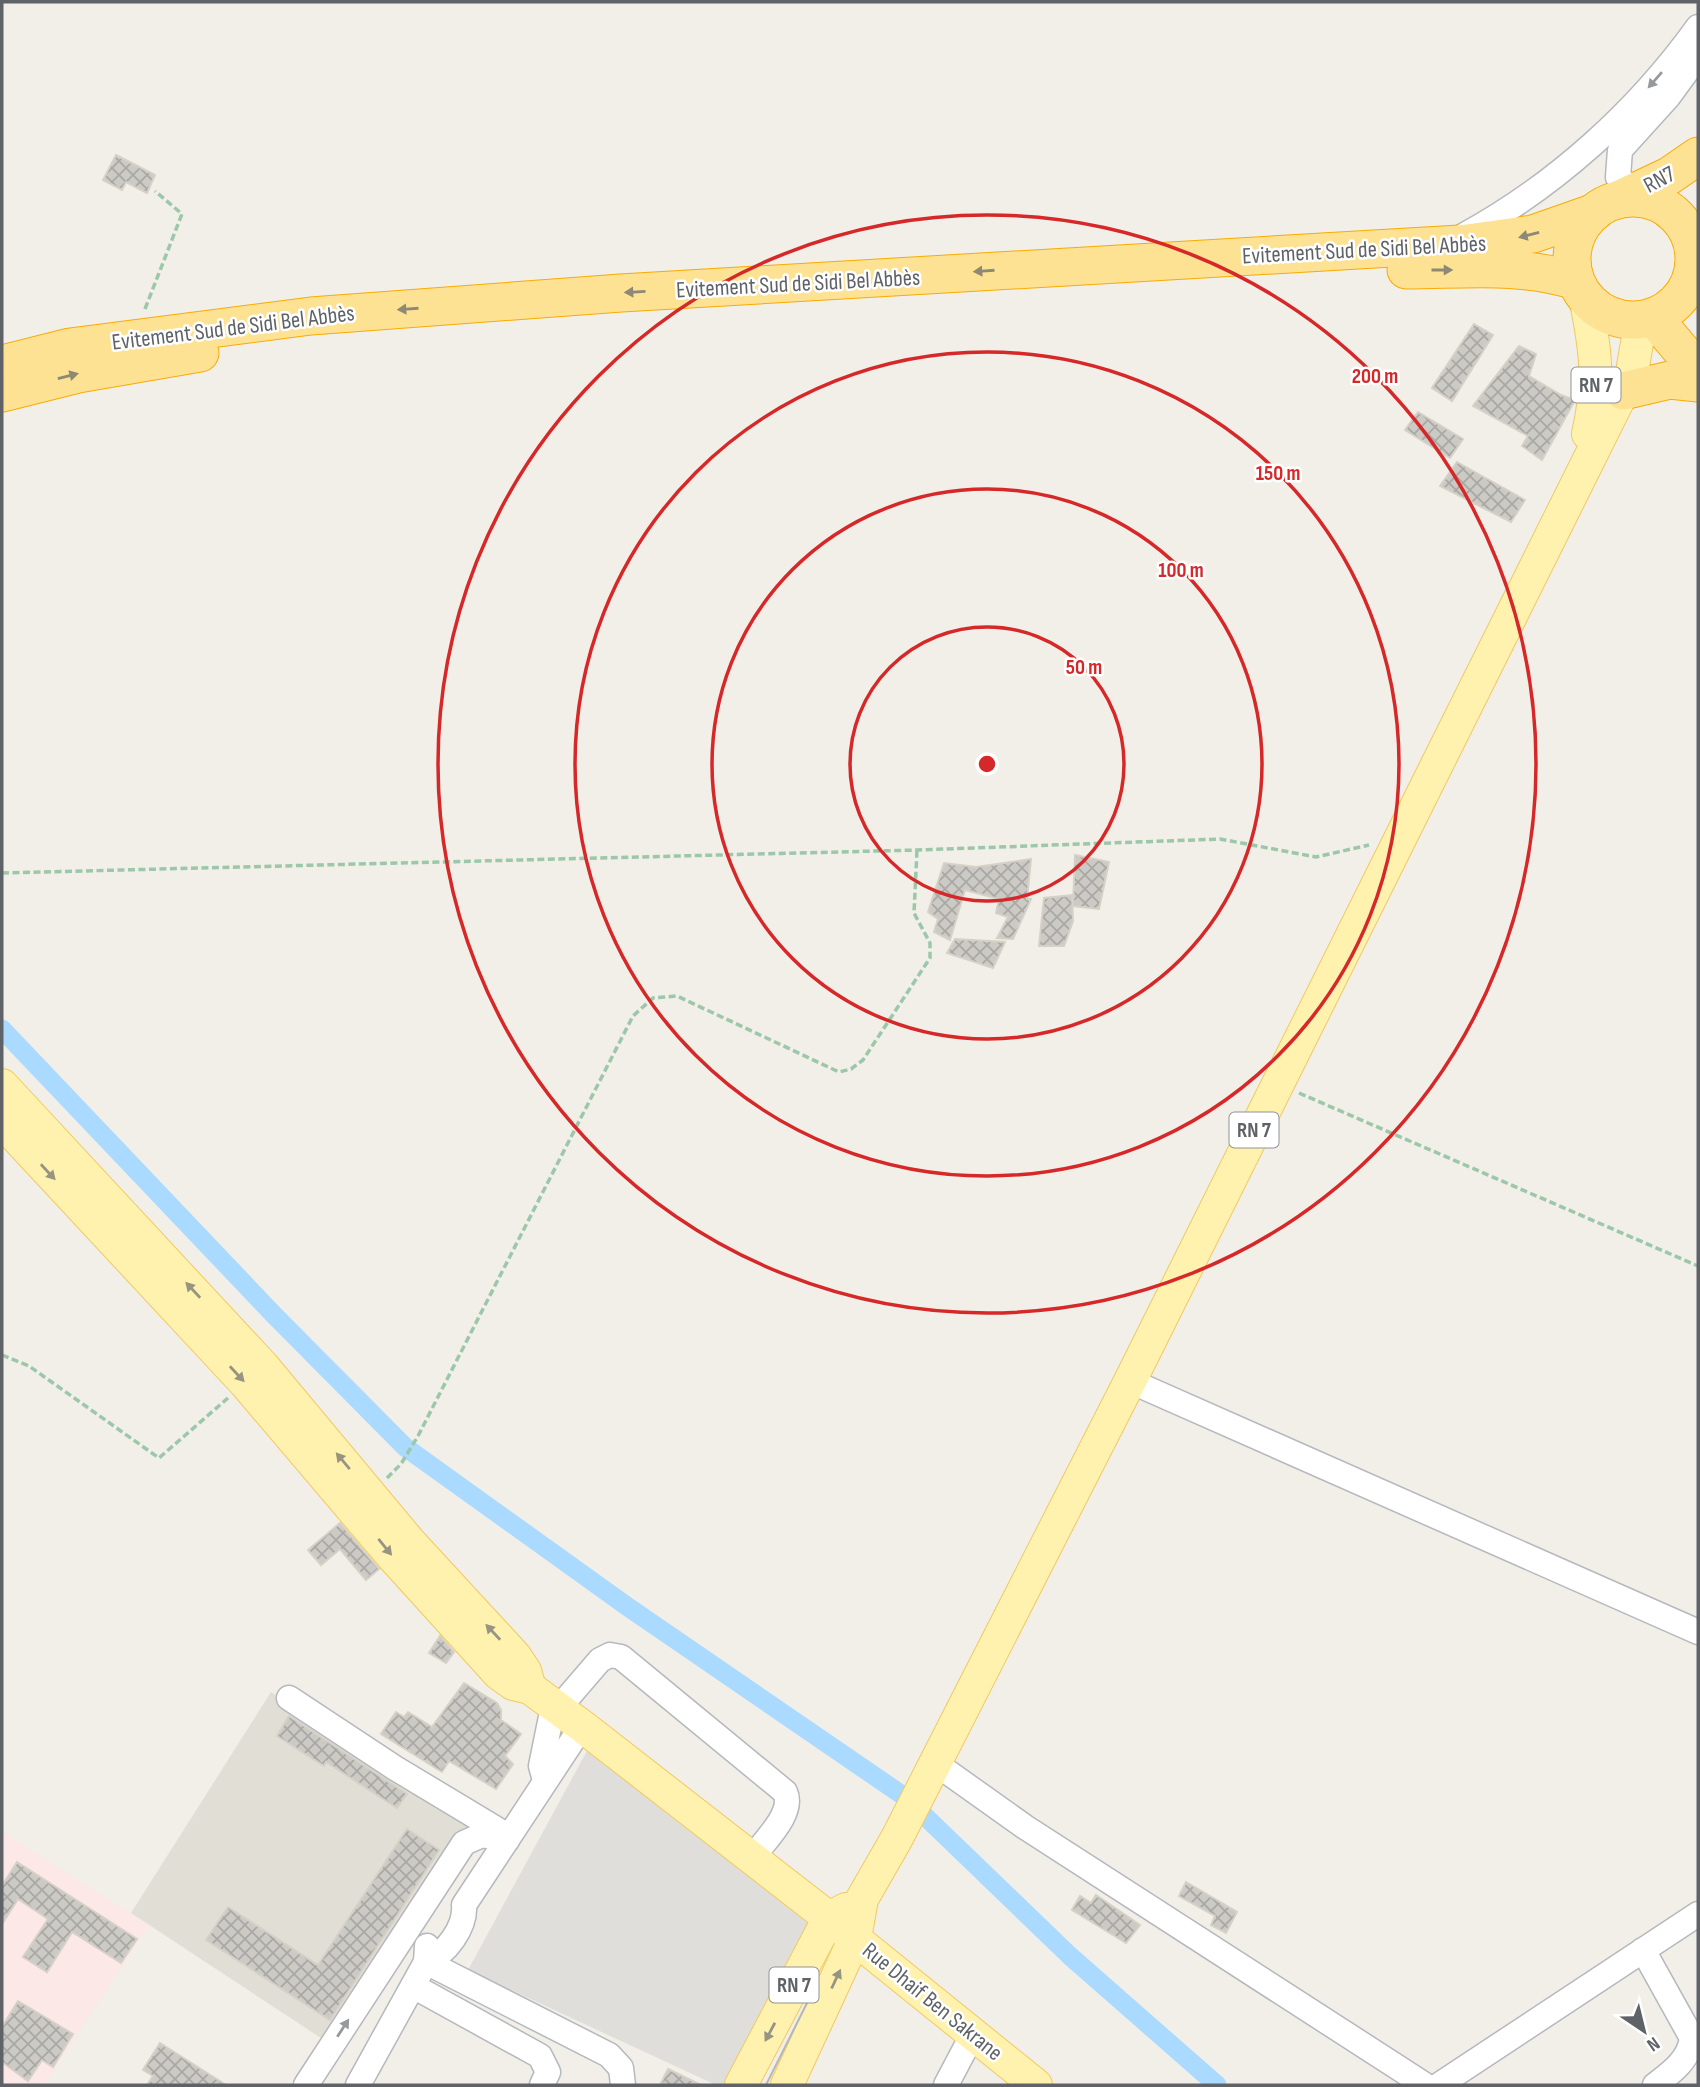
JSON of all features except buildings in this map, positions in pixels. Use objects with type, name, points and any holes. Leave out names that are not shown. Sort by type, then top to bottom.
[{"type":"highway","name":"RN7","points":[[1615,201],[1669,176],[1698,156]]},
{"type":"highway","points":[[1637,198],[1656,202],[1679,219],[1696,254],[1689,285],[1680,299],[1647,318],[1611,316],[1581,289],[1572,252],[1583,224],[1615,201],[1637,198]]},
{"type":"highway","name":"Evitement Sud de Sidi Bel Abbès","points":[[2,364],[70,347],[311,316],[607,294],[1447,245],[1510,239],[1561,226],[1615,201]]},
{"type":"highway","name":"Evitement Sud de Sidi Bel Abbès","points":[[2,393],[78,374],[209,352],[304,340],[601,318],[1391,270],[1507,267],[1546,272],[1581,289]]},
{"type":"highway","points":[[1647,318],[1698,370]]},
{"type":"highway","points":[[1623,391],[1670,380],[1698,383]]},
{"type":"main road","name":"RN 7","points":[[1580,472],[1597,395],[1596,353],[1581,289]]},
{"type":"main road","name":"RN 7","points":[[787,2085],[855,1938],[862,1899],[897,1838],[1130,1381],[1551,539],[1580,472],[1632,372],[1647,318]]},
{"type":"main road","points":[[2,1085],[34,1138],[263,1366],[409,1541],[515,1656],[525,1671],[530,1688]]},
{"type":"main road","points":[[2,1122],[34,1138]]},
{"type":"main road","name":"Rue Dhaif Ben Sakrane","points":[[34,1138],[392,1556],[499,1674],[513,1684],[530,1688],[582,1726],[974,2032],[1036,2085]]},
{"type":"main road","points":[[829,1918],[862,1899]]},
{"type":"main road","name":"RN 7","points":[[741,2085],[829,1918]]},
{"type":"street","points":[[1447,245],[1491,221],[1545,185],[1630,109],[1698,27]]},
{"type":"street","points":[[1615,201],[1620,150],[1668,97],[1698,56]]},
{"type":"street","points":[[1130,1381],[1698,1632]]},
{"type":"street","points":[[545,1780],[541,1770],[545,1736],[557,1707],[600,1660],[610,1655],[621,1657],[785,1791],[788,1801],[786,1811],[751,1857]]},
{"type":"street","points":[[289,1698],[508,1838]]},
{"type":"street","points":[[358,2085],[426,1962],[438,1956],[461,1925],[464,1905],[582,1726]]},
{"type":"street","points":[[929,1774],[1025,1827],[1425,2085]]},
{"type":"street","points":[[306,2085],[464,1843],[482,1835],[508,1838]]},
{"type":"street","points":[[1439,2085],[1698,1914]]},
{"type":"street","points":[[1643,1950],[1692,2038],[1690,2049],[1678,2067],[1656,2085]]},
{"type":"street","points":[[426,1962],[609,2054],[621,2068],[623,2085]]},
{"type":"street","points":[[413,1986],[540,2056],[548,2072],[542,2085]]},
{"type":"street","points":[[946,2085],[974,2032]]},
{"type":"path","points":[[134,338],[182,214],[155,191]]},
{"type":"path","points":[[2,873],[917,850],[1220,839],[1316,857],[1329,856],[1356,846],[1399,841]]},
{"type":"path","points":[[401,1464],[418,1436],[633,1016],[653,998],[677,996],[839,1072],[851,1069],[863,1060],[930,958],[930,943],[914,913],[917,850]]},
{"type":"path","points":[[1277,1084],[1698,1266]]},
{"type":"path","points":[[2,1355],[29,1366],[159,1458],[245,1382]]},
{"type":"shaded area","points":[[271,1692],[474,1818],[327,2042],[131,1913]]},
{"type":"shaded area","points":[[588,1749],[814,1922],[727,2085],[716,2085],[468,1970]]},
{"type":"shaded area","points":[[2,1832],[149,1925],[44,2085],[2,2085]]},
{"type":"waterway","points":[[2,1029],[275,1316],[405,1447],[628,1607],[905,1797],[1070,1956],[1217,2085]]},
{"type":"tram line","points":[[766,2085],[807,2003]]}]
